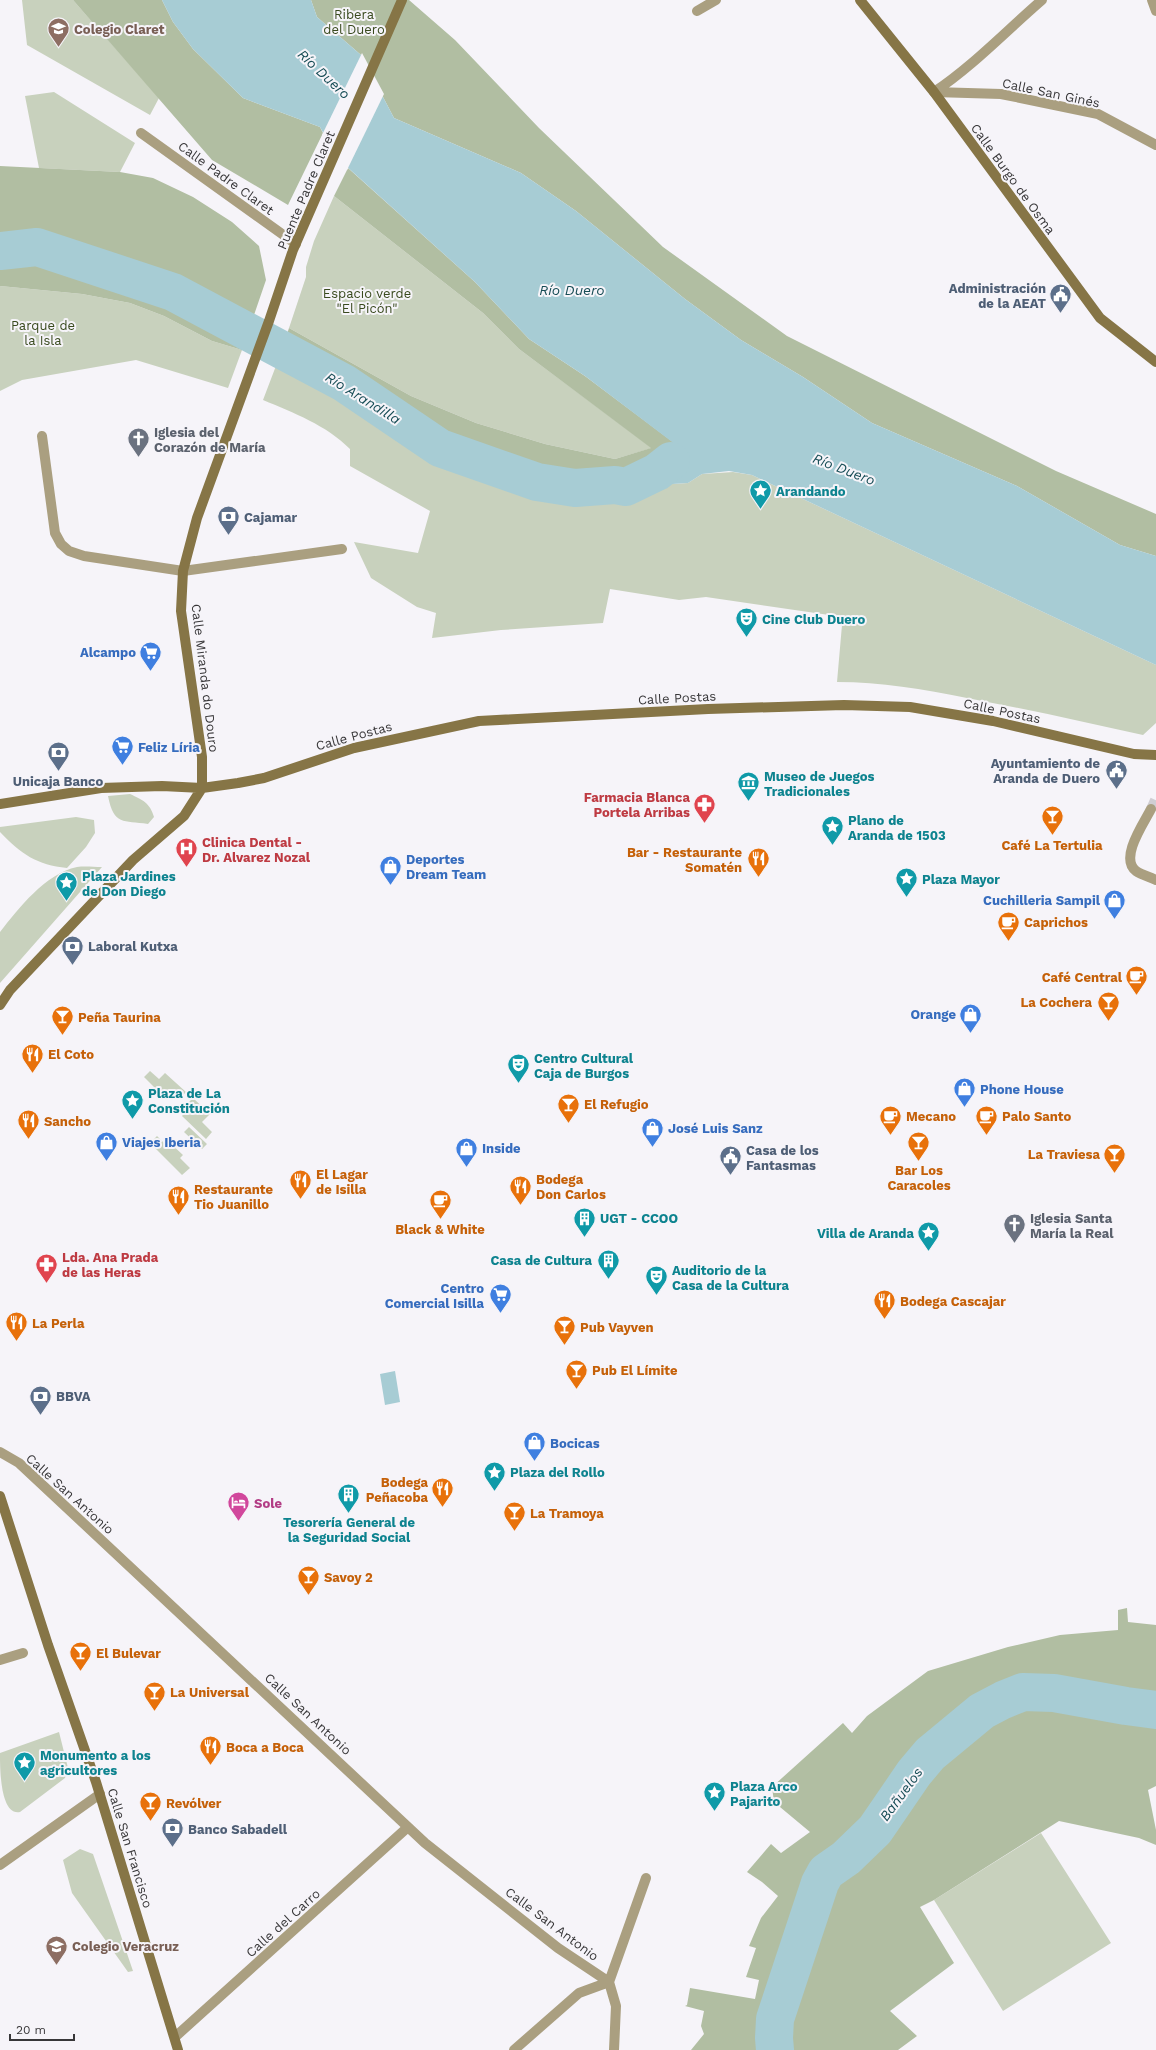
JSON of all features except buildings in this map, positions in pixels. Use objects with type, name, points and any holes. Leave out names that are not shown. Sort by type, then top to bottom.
[{"type":"street","name":"Puente Padre Claret","points":[[243,393],[296,244],[402,0]]},
{"type":"street","points":[[697,11],[716,0]]},
{"type":"street","name":"Calle Burgo de Osma","points":[[860,0],[934,92],[1100,318],[1156,362]]},
{"type":"street","points":[[934,92],[956,78],[1042,0]]},
{"type":"street","points":[[1152,0],[1156,11]]},
{"type":"street","name":"Calle San Ginés","points":[[934,92],[1001,94],[1098,114],[1156,145]]},
{"type":"street","name":"Calle Padre Claret","points":[[141,133],[296,244]]},
{"type":"street","name":"Calle Miranda do Douro","points":[[202,788],[202,757],[181,611],[183,571],[197,518],[243,393]]},
{"type":"street","points":[[42,436],[56,533],[61,544],[69,551],[84,556],[183,571],[342,548]]},
{"type":"street","name":"Calle Postas","points":[[202,788],[264,778],[354,748],[478,721],[716,709],[844,705],[910,706],[993,721],[1134,754],[1156,755]]},
{"type":"street","points":[[0,804],[101,788],[162,786],[202,788],[184,816],[133,860],[10,990],[0,1006]]},
{"type":"street","points":[[1150,808],[1130,851],[1130,862],[1135,870],[1156,880]]},
{"type":"street","name":"Calle San Antonio","points":[[0,1452],[19,1463],[235,1663],[408,1827],[558,1948],[609,1982]]},
{"type":"street","name":"Calle San Francisco","points":[[0,1496],[48,1645],[100,1794],[178,2050]]},
{"type":"street","points":[[0,1660],[23,1653]]},
{"type":"street","points":[[0,1865],[100,1794]]},
{"type":"street","name":"Calle del Carro","points":[[175,2038],[408,1827]]},
{"type":"street","points":[[614,2050],[616,2006],[609,1982],[646,1878]]},
{"type":"street","points":[[514,2050],[579,1993],[609,1982]]},
{"type":"green space","points":[[22,0],[73,0],[159,98],[150,115],[27,45]]},
{"type":"green space","points":[[73,0],[162,0],[173,22],[193,49],[243,98],[320,127],[323,133],[288,205],[212,160]]},
{"type":"green space","name":"Ribera del Duero","points":[[311,0],[409,0],[455,40],[539,128],[663,247],[787,336],[1056,471],[1156,514],[1156,556],[1120,545],[1017,486],[872,423],[803,377],[741,340],[685,299],[576,211],[521,173],[394,118],[361,55],[317,17]]},
{"type":"green space","points":[[54,92],[135,143],[120,172],[39,168],[25,96]]},
{"type":"green space","points":[[0,166],[120,172],[153,178],[193,197],[232,222],[259,246],[266,280],[242,350],[212,341],[164,316],[130,303],[82,294],[0,286]]},
{"type":"green space","points":[[348,168],[475,282],[529,339],[585,376],[685,451],[630,478],[626,487],[615,485],[575,488],[537,482],[440,448],[344,383],[282,350],[289,328],[411,396],[476,423],[545,444],[615,459],[651,448],[519,349],[483,313],[334,196]]},
{"type":"green space","name":"Espacio verde \"El Picón\"","points":[[334,196],[483,313],[519,349],[652,448],[615,459],[545,444],[476,423],[411,396],[289,328],[306,277],[306,267],[314,241]]},
{"type":"green space","name":"Parque de la Isla","points":[[0,286],[82,294],[130,303],[164,316],[212,341],[242,350],[228,388],[136,360],[22,380],[0,391]]},
{"type":"green space","points":[[282,350],[357,392],[435,444],[558,485],[626,487],[688,483],[702,474],[733,472],[752,475],[1156,665],[1156,723],[1143,735],[1033,711],[934,692],[886,685],[837,682],[842,625],[836,616],[706,597],[679,600],[610,589],[603,623],[501,630],[432,638],[436,613],[417,607],[371,578],[354,542],[418,553],[430,511],[350,466],[350,449],[331,433],[309,420],[263,400]]},
{"type":"green space","points":[[130,794],[142,800],[150,808],[154,817],[148,824],[121,820],[113,812],[108,796]]},
{"type":"green space","points":[[76,817],[94,820],[95,833],[86,847],[67,868],[47,864],[30,857],[0,832],[0,827]]},
{"type":"green space","points":[[77,867],[102,867],[0,983],[0,932],[24,903],[44,884],[65,871]]},
{"type":"green space","points":[[150,1071],[159,1079],[165,1073],[186,1092],[180,1098],[171,1091],[164,1097],[144,1077]]},
{"type":"green space","points":[[193,1098],[210,1114],[202,1122],[212,1132],[206,1139],[182,1116],[188,1109],[185,1106]]},
{"type":"green space","points":[[189,1127],[207,1144],[202,1149],[184,1132]]},
{"type":"green space","points":[[157,1136],[165,1144],[168,1141],[183,1155],[180,1158],[190,1168],[182,1175],[150,1143]]},
{"type":"green space","points":[[1127,1608],[1128,1622],[1156,1625],[1156,1786],[1148,1790],[1156,1830],[1156,1845],[1139,1838],[1059,1821],[934,1900],[920,1907],[954,1963],[890,2011],[917,2036],[898,2050],[691,2050],[704,2034],[701,2026],[704,2011],[685,2006],[687,2005],[690,1988],[755,1999],[759,1980],[746,1977],[756,1948],[749,1946],[761,1918],[778,1896],[762,1882],[747,1872],[771,1844],[781,1853],[810,1832],[774,1802],[772,1787],[843,1723],[852,1733],[867,1716],[928,1671],[1008,1647],[1060,1635],[1118,1630],[1118,1610]]},
{"type":"green space","points":[[59,1732],[68,1768],[65,1778],[20,1812],[13,1811],[8,1807],[2,1790],[0,1753]]},
{"type":"green space","points":[[1041,1833],[1111,1943],[1003,2011],[934,1900]]},
{"type":"green space","points":[[80,1849],[93,1854],[133,1971],[128,1972],[72,1893],[63,1860]]},
{"type":"water","name":"Río Duero","points":[[162,0],[311,0],[317,17],[361,55],[394,118],[521,173],[576,211],[685,299],[741,340],[803,377],[872,423],[1017,486],[1120,545],[1156,556],[1156,665],[752,475],[729,471],[702,474],[688,483],[626,487],[630,478],[684,451],[585,376],[529,339],[475,282],[336,157],[320,127],[243,98],[193,49],[173,22]]},
{"type":"water","points":[[395,1371],[400,1402],[385,1405],[380,1374]]},
{"type":"pier","points":[[362,53],[384,94],[347,170],[334,158],[322,135]]},
{"type":"waterway","name":"Río Arandilla","points":[[0,251],[37,247],[173,292],[344,383],[440,448],[537,482],[575,488],[615,485],[626,487],[657,472],[671,461]]},
{"type":"waterway","name":"Bañuelos","points":[[775,2050],[775,2019],[820,1883],[826,1872],[846,1858],[875,1830],[914,1773],[930,1754],[982,1711],[1023,1692],[1054,1693],[1156,1710]]},
{"type":"tunnel","points":[[1151,809],[1156,798]]},
{"type":"place","name":"Colegio Claret","points":[[58,48]]},
{"type":"place","name":"Administración de la AEAT","points":[[1061,314]]},
{"type":"place","name":"Iglesia del Corazón de María","points":[[139,458]]},
{"type":"place","name":"Arandando","points":[[761,510]]},
{"type":"place","name":"Cajamar","points":[[228,536]]},
{"type":"place","name":"Cine Club Duero","points":[[747,638]]},
{"type":"place","name":"Alcampo","points":[[151,672]]},
{"type":"place","name":"Feliz Líria","points":[[122,766]]},
{"type":"place","name":"Unicaja Banco","points":[[58,772]]},
{"type":"place","name":"Ayuntamiento de Aranda de Duero","points":[[1116,790]]},
{"type":"place","name":"Museo de Juegos Tradicionales","points":[[748,802]]},
{"type":"place","name":"Farmacia Blanca Portela Arribas","points":[[705,824]]},
{"type":"place","name":"Café La Tertulia","points":[[1052,836]]},
{"type":"place","name":"Plano de Aranda de 1503","points":[[832,846]]},
{"type":"place","name":"Clinica Dental - Dr. Alvarez Nozal","points":[[187,868]]},
{"type":"place","name":"Bar - Restaurante Somatén","points":[[758,878]]},
{"type":"place","name":"Deportes Dream Team","points":[[391,886]]},
{"type":"place","name":"Plaza Mayor","points":[[906,898]]},
{"type":"place","name":"Plaza Jardines de Don Diego","points":[[66,902]]},
{"type":"place","name":"Cuchilleria Sampil","points":[[1115,920]]},
{"type":"place","name":"Caprichos","points":[[1009,942]]},
{"type":"place","name":"Laboral Kutxa","points":[[73,966]]},
{"type":"place","name":"Café Central","points":[[1137,996]]},
{"type":"place","name":"La Cochera","points":[[1108,1022]]},
{"type":"place","name":"Orange","points":[[971,1034]]},
{"type":"place","name":"Peña Taurina","points":[[62,1036]]},
{"type":"place","name":"El Coto","points":[[33,1074]]},
{"type":"place","name":"Centro Cultural Caja de Burgos","points":[[519,1084]]},
{"type":"place","name":"Phone House","points":[[964,1108]]},
{"type":"place","name":"Plaza de La Constitución","points":[[132,1120]]},
{"type":"place","name":"El Refugio","points":[[568,1124]]},
{"type":"place","name":"Mecano","points":[[890,1136]]},
{"type":"place","name":"Palo Santo","points":[[987,1136]]},
{"type":"place","name":"Sancho","points":[[29,1140]]},
{"type":"place","name":"José Luis Sanz","points":[[652,1148]]},
{"type":"place","name":"Viajes Iberia","points":[[107,1162]]},
{"type":"place","name":"Bar Los Caracoles","points":[[919,1162]]},
{"type":"place","name":"Inside","points":[[466,1168]]},
{"type":"place","name":"La Traviesa","points":[[1115,1174]]},
{"type":"place","name":"Casa de los Fantasmas","points":[[731,1176]]},
{"type":"place","name":"El Lagar de Isilla","points":[[300,1200]]},
{"type":"place","name":"Bodega Don Carlos","points":[[521,1206]]},
{"type":"place","name":"Restaurante Tio Juanillo","points":[[179,1216]]},
{"type":"place","name":"Black & White","points":[[440,1220]]},
{"type":"place","name":"UGT - CCOO","points":[[584,1238]]},
{"type":"place","name":"Iglesia Santa María la Real","points":[[1014,1244]]},
{"type":"place","name":"Villa de Aranda","points":[[929,1252]]},
{"type":"place","name":"Casa de Cultura","points":[[608,1280]]},
{"type":"place","name":"Lda. Ana Prada de las Heras","points":[[47,1284]]},
{"type":"place","name":"Auditorio de la Casa de la Cultura","points":[[656,1296]]},
{"type":"place","name":"Centro Comercial Isilla","points":[[500,1314]]},
{"type":"place","name":"Bodega Cascajar","points":[[884,1320]]},
{"type":"place","name":"La Perla","points":[[17,1342]]},
{"type":"place","name":"Pub Vayven","points":[[564,1346]]},
{"type":"place","name":"Pub El Límite","points":[[576,1390]]},
{"type":"place","name":"BBVA","points":[[40,1416]]},
{"type":"place","name":"Bocicas","points":[[534,1462]]},
{"type":"place","name":"Plaza del Rollo","points":[[494,1492]]},
{"type":"place","name":"Bodega Peñacoba","points":[[443,1508]]},
{"type":"place","name":"Tesorería General de la Seguridad Social","points":[[349,1514]]},
{"type":"place","name":"Sole","points":[[239,1522]]},
{"type":"place","name":"La Tramoya","points":[[515,1532]]},
{"type":"place","name":"Savoy 2","points":[[309,1596]]},
{"type":"place","name":"El Bulevar","points":[[81,1672]]},
{"type":"place","name":"La Universal","points":[[154,1712]]},
{"type":"place","name":"Boca a Boca","points":[[210,1766]]},
{"type":"place","name":"Monumento a los agricultores","points":[[24,1782]]},
{"type":"place","name":"Plaza Arco Pajarito","points":[[714,1812]]},
{"type":"place","name":"Revólver","points":[[150,1822]]},
{"type":"place","name":"Banco Sabadell","points":[[173,1848]]},
{"type":"place","name":"Colegio Veracruz","points":[[57,1966]]}]
